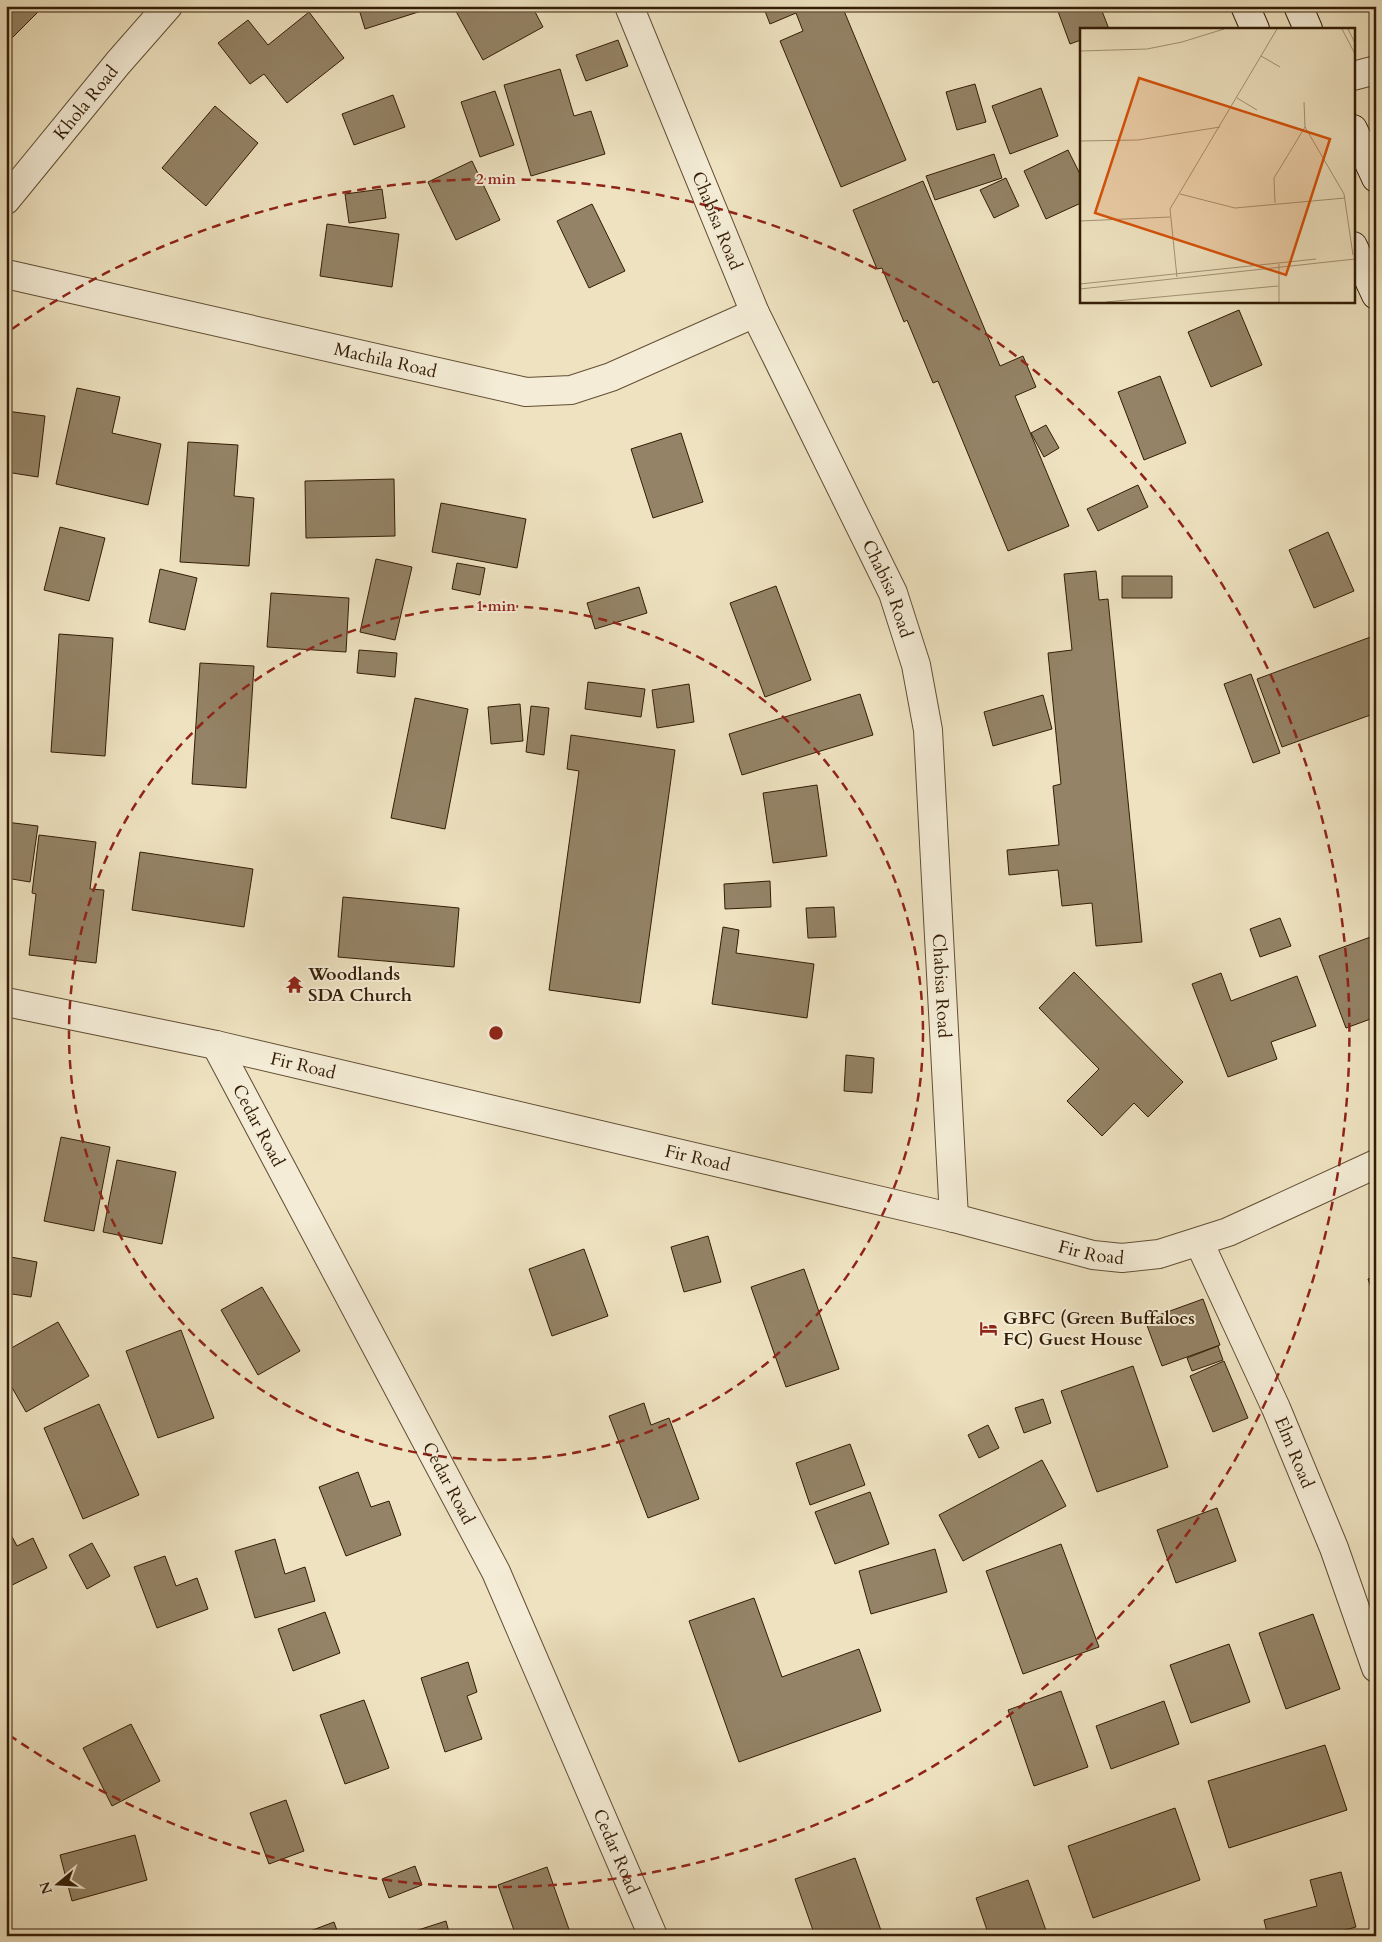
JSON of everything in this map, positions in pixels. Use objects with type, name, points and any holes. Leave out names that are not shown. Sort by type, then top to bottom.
[{"type":"street","name":"Khola Road","points":[[6,200],[118,63],[168,6]]},
{"type":"street","name":"Chabisa Road","points":[[629,6],[755,313],[893,593],[916,665],[928,730],[954,1218]]},
{"type":"street","points":[[1245,6],[1254,28]]},
{"type":"street","points":[[1298,6],[1308,28]]},
{"type":"street","points":[[1354,76],[1376,70]]},
{"type":"street","points":[[1354,131],[1376,178]]},
{"type":"street","points":[[1354,248],[1376,295]]},
{"type":"street","name":"Machila Road","points":[[6,274],[526,392],[571,390],[611,377],[755,313]]},
{"type":"street","name":"Fir Road","points":[[6,1002],[216,1045],[954,1218],[1093,1255],[1122,1258],[1159,1254],[1199,1242],[1246,1224],[1376,1164]]},
{"type":"street","name":"Cedar Road","points":[[216,1045],[496,1572],[653,1936]]},
{"type":"street","name":"Elm Road","points":[[1199,1242],[1276,1408],[1302,1469],[1334,1548],[1376,1668]]},
{"type":"building","points":[[6,6],[44,6],[6,44]]},
{"type":"building","points":[[358,6],[437,6],[365,29]]},
{"type":"building","points":[[453,6],[532,6],[543,27],[483,60]]},
{"type":"building","points":[[763,6],[842,6],[906,160],[841,187],[780,41],[803,31],[796,13],[770,24]]},
{"type":"building","points":[[1056,6],[1100,6],[1109,28],[1080,28],[1080,40],[1070,44]]},
{"type":"building","points":[[309,12],[344,58],[287,103],[264,74],[250,84],[218,43],[248,20],[268,45]]},
{"type":"building","points":[[618,40],[628,66],[586,81],[576,55]]},
{"type":"building","points":[[560,69],[574,116],[591,111],[605,154],[531,176],[504,85]]},
{"type":"building","points":[[975,84],[986,122],[957,130],[946,92]]},
{"type":"building","points":[[1041,88],[1058,136],[1010,154],[992,106]]},
{"type":"building","points":[[495,91],[514,145],[480,157],[461,102]]},
{"type":"building","points":[[393,95],[405,127],[354,145],[342,114]]},
{"type":"building","points":[[215,106],[258,143],[206,206],[162,168]]},
{"type":"building","points":[[1068,150],[1080,174],[1080,203],[1046,219],[1024,171]]},
{"type":"building","points":[[994,154],[1002,178],[935,200],[926,176]]},
{"type":"building","points":[[472,161],[500,220],[456,240],[428,182]]},
{"type":"building","points":[[1006,178],[1019,206],[994,218],[980,190]]},
{"type":"building","points":[[923,181],[1000,366],[1023,356],[1036,387],[1015,396],[1069,526],[1008,551],[938,381],[933,383],[907,320],[904,322],[882,268],[877,269],[853,210]]},
{"type":"building","points":[[382,189],[386,218],[349,223],[345,194]]},
{"type":"building","points":[[592,204],[625,271],[589,288],[557,221]]},
{"type":"building","points":[[327,224],[399,234],[392,287],[320,276]]},
{"type":"building","points":[[1239,310],[1262,365],[1211,387],[1188,332]]},
{"type":"building","points":[[1160,376],[1186,443],[1144,460],[1118,392]]},
{"type":"building","points":[[77,388],[120,397],[112,433],[161,444],[148,505],[56,484]]},
{"type":"building","points":[[6,411],[45,416],[38,477],[6,472]]},
{"type":"building","points":[[1046,425],[1059,448],[1044,457],[1031,433]]},
{"type":"building","points":[[681,433],[703,502],[653,518],[631,449]]},
{"type":"building","points":[[188,442],[238,445],[234,496],[254,498],[249,566],[180,562]]},
{"type":"building","points":[[394,479],[395,536],[306,538],[305,481]]},
{"type":"building","points":[[1138,485],[1148,507],[1098,531],[1087,509]]},
{"type":"building","points":[[441,503],[526,519],[517,568],[432,552]]},
{"type":"building","points":[[60,527],[105,538],[89,601],[44,590]]},
{"type":"building","points":[[1328,532],[1354,591],[1314,608],[1289,550]]},
{"type":"building","points":[[376,559],[412,567],[395,640],[360,632]]},
{"type":"building","points":[[457,563],[485,568],[480,595],[452,589]]},
{"type":"building","points":[[160,569],[197,578],[185,630],[149,622]]},
{"type":"building","points":[[1096,571],[1099,600],[1108,599],[1142,942],[1096,946],[1092,903],[1062,906],[1058,870],[1009,875],[1007,850],[1059,845],[1053,786],[1061,784],[1048,653],[1072,650],[1064,574]]},
{"type":"building","points":[[1122,576],[1172,576],[1172,598],[1122,598]]},
{"type":"building","points":[[776,586],[811,680],[765,697],[730,603]]},
{"type":"building","points":[[639,587],[647,613],[595,629],[587,603]]},
{"type":"building","points":[[271,593],[349,598],[346,652],[267,647]]},
{"type":"building","points":[[59,634],[113,638],[105,756],[51,752]]},
{"type":"building","points":[[1376,635],[1376,713],[1282,747],[1257,679]]},
{"type":"building","points":[[359,650],[397,653],[395,677],[357,673]]},
{"type":"building","points":[[200,663],[254,666],[246,788],[192,784]]},
{"type":"building","points":[[1251,674],[1280,753],[1253,763],[1224,684]]},
{"type":"building","points":[[588,682],[645,689],[641,717],[585,709]]},
{"type":"building","points":[[689,684],[694,722],[657,728],[652,690]]},
{"type":"building","points":[[860,694],[873,735],[742,775],[729,734]]},
{"type":"building","points":[[1043,695],[1052,729],[993,746],[984,712]]},
{"type":"building","points":[[415,698],[468,709],[445,829],[391,818]]},
{"type":"building","points":[[520,704],[523,741],[491,744],[488,707]]},
{"type":"building","points":[[531,706],[549,708],[544,755],[526,752]]},
{"type":"building","points":[[571,735],[675,750],[640,1003],[549,990],[579,771],[567,769]]},
{"type":"building","points":[[817,785],[827,856],[773,863],[763,793]]},
{"type":"building","points":[[6,822],[38,826],[30,882],[6,878]]},
{"type":"building","points":[[39,835],[96,842],[90,889],[104,890],[96,963],[29,955],[36,894],[32,893]]},
{"type":"building","points":[[140,852],[253,869],[244,927],[132,910]]},
{"type":"building","points":[[770,881],[771,907],[725,909],[724,884]]},
{"type":"building","points":[[343,897],[459,908],[454,967],[338,957]]},
{"type":"building","points":[[834,907],[836,937],[808,938],[806,908]]},
{"type":"building","points":[[1280,918],[1291,946],[1260,957],[1250,929]]},
{"type":"building","points":[[723,927],[739,930],[736,953],[814,964],[807,1018],[712,1004]]},
{"type":"building","points":[[1376,935],[1376,1017],[1346,1028],[1319,956]]},
{"type":"building","points":[[1074,972],[1183,1082],[1148,1117],[1134,1103],[1102,1136],[1067,1101],[1099,1069],[1039,1008]]},
{"type":"building","points":[[1221,973],[1231,1001],[1297,976],[1316,1026],[1271,1042],[1277,1059],[1228,1077],[1192,984]]},
{"type":"building","points":[[846,1055],[874,1058],[872,1093],[844,1091]]},
{"type":"building","points":[[61,1137],[110,1147],[94,1231],[44,1221]]},
{"type":"building","points":[[117,1160],[176,1172],[162,1244],[103,1232]]},
{"type":"building","points":[[708,1236],[721,1282],[684,1292],[671,1247]]},
{"type":"building","points":[[584,1249],[608,1316],[552,1336],[529,1269]]},
{"type":"building","points":[[11,1257],[37,1262],[31,1297],[6,1293],[6,1282]]},
{"type":"building","points":[[804,1269],[839,1369],[786,1387],[751,1287]]},
{"type":"building","points":[[1376,1276],[1376,1301],[1368,1279]]},
{"type":"building","points":[[262,1287],[300,1351],[258,1375],[221,1310]]},
{"type":"building","points":[[1203,1299],[1220,1345],[1162,1366],[1145,1320]]},
{"type":"building","points":[[58,1322],[89,1376],[26,1412],[6,1377],[6,1351]]},
{"type":"building","points":[[181,1330],[214,1418],[158,1438],[126,1351]]},
{"type":"building","points":[[1218,1346],[1223,1360],[1192,1371],[1187,1358]]},
{"type":"building","points":[[1224,1361],[1248,1418],[1213,1432],[1190,1376]]},
{"type":"building","points":[[1133,1366],[1168,1467],[1097,1492],[1061,1391]]},
{"type":"building","points":[[1043,1399],[1051,1423],[1024,1433],[1015,1408]]},
{"type":"building","points":[[644,1403],[651,1425],[669,1418],[699,1499],[648,1518],[609,1416]]},
{"type":"building","points":[[99,1404],[139,1495],[83,1519],[44,1428]]},
{"type":"building","points":[[988,1425],[999,1448],[979,1458],[968,1435]]},
{"type":"building","points":[[850,1444],[865,1485],[810,1505],[796,1463]]},
{"type":"building","points":[[1042,1460],[1066,1506],[963,1561],[939,1515]]},
{"type":"building","points":[[358,1472],[371,1507],[389,1501],[401,1535],[346,1556],[319,1487]]},
{"type":"building","points":[[870,1492],[889,1544],[835,1564],[815,1512]]},
{"type":"building","points":[[1217,1508],[1236,1561],[1176,1583],[1157,1530]]},
{"type":"building","points":[[8,1529],[17,1546],[33,1538],[47,1568],[6,1588],[6,1530]]},
{"type":"building","points":[[275,1539],[285,1574],[305,1567],[315,1601],[255,1618],[235,1551]]},
{"type":"building","points":[[92,1543],[110,1576],[87,1589],[69,1555]]},
{"type":"building","points":[[1061,1544],[1099,1647],[1023,1674],[986,1571]]},
{"type":"building","points":[[935,1549],[947,1592],[871,1614],[859,1571]]},
{"type":"building","points":[[165,1556],[176,1586],[197,1578],[208,1609],[157,1628],[134,1567]]},
{"type":"building","points":[[754,1598],[782,1677],[859,1649],[881,1711],[739,1762],[689,1621]]},
{"type":"building","points":[[325,1612],[340,1653],[293,1671],[278,1629]]},
{"type":"building","points":[[1313,1614],[1340,1689],[1286,1709],[1259,1633]]},
{"type":"building","points":[[1229,1644],[1250,1702],[1191,1723],[1170,1665]]},
{"type":"building","points":[[468,1662],[477,1692],[467,1696],[482,1739],[445,1752],[421,1678]]},
{"type":"building","points":[[1061,1691],[1088,1767],[1034,1786],[1008,1710]]},
{"type":"building","points":[[364,1700],[389,1768],[345,1784],[320,1715]]},
{"type":"building","points":[[1164,1701],[1179,1744],[1111,1769],[1096,1726]]},
{"type":"building","points":[[131,1724],[160,1781],[112,1806],[83,1748]]},
{"type":"building","points":[[1325,1745],[1347,1810],[1229,1848],[1208,1781]]},
{"type":"building","points":[[286,1800],[304,1851],[269,1864],[250,1813]]},
{"type":"building","points":[[1175,1808],[1200,1880],[1093,1918],[1068,1846]]},
{"type":"building","points":[[135,1835],[147,1880],[72,1901],[60,1855]]},
{"type":"building","points":[[855,1858],[883,1936],[815,1936],[795,1879]]},
{"type":"building","points":[[415,1866],[422,1885],[389,1898],[382,1879]]},
{"type":"building","points":[[547,1867],[571,1935],[516,1936],[498,1885]]},
{"type":"building","points":[[1341,1872],[1356,1927],[1323,1936],[1268,1936],[1264,1920],[1317,1906],[1310,1880]]},
{"type":"building","points":[[1028,1880],[1048,1936],[989,1936],[976,1898]]},
{"type":"building","points":[[446,1921],[450,1936],[416,1936],[415,1931]]},
{"type":"building","points":[[334,1922],[339,1936],[297,1936]]},
{"type":"place","name":"Woodlands SDA Church","points":[[294,984]]},
{"type":"place","name":"GBFC (Green Buffaloes FC) Guest House","points":[[989,1328]]}]
